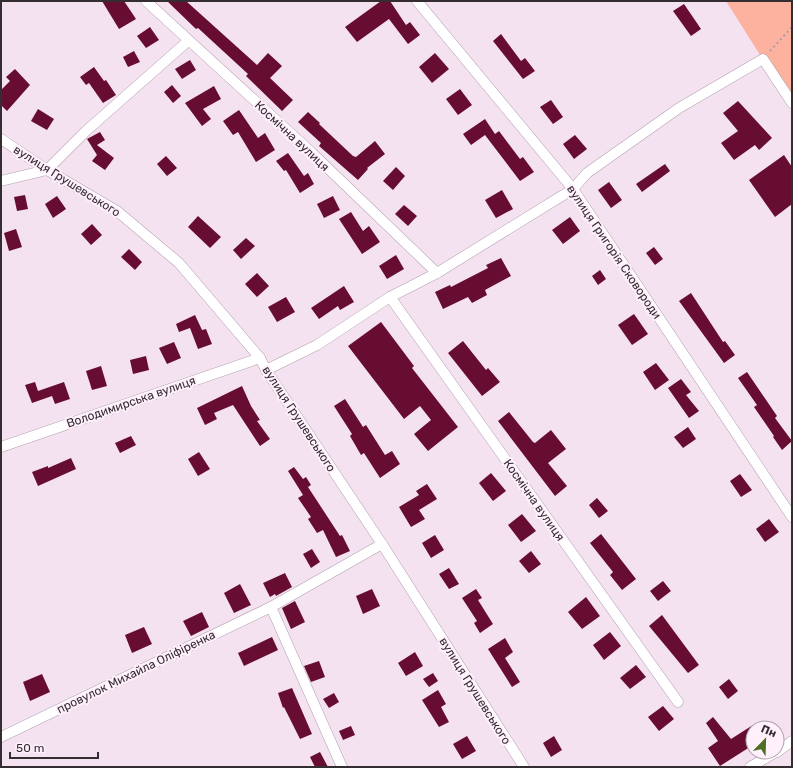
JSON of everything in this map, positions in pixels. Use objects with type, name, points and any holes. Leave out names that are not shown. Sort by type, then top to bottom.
[{"type":"street","name":"Космічна вулиця","points":[[146,1],[311,152],[437,273]]},
{"type":"street","name":"вулиця Григорія Сковороди","points":[[417,1],[573,189],[792,517]]},
{"type":"street","points":[[1,182],[47,170],[86,131],[188,41]]},
{"type":"street","points":[[266,370],[317,346],[390,297],[437,273],[573,189],[588,173],[679,108],[763,59],[792,103]]},
{"type":"street","name":"вулиця Грушевського","points":[[1,139],[47,170],[116,211],[179,263],[260,358],[266,370],[382,544],[524,767]]},
{"type":"street","name":"Космічна вулиця","points":[[390,297],[678,702]]},
{"type":"street","name":"Володимирська вулиця","points":[[1,447],[260,358]]},
{"type":"street","name":"провулок Михайла Оліфіренка","points":[[1,737],[271,607],[382,544]]},
{"type":"street","points":[[271,607],[342,767]]},
{"type":"street","points":[[750,767],[763,760]]},
{"type":"path","points":[[763,59],[792,27]]},
{"type":"shaded area","points":[[726,1],[792,1],[792,102],[772,74]]},
{"type":"building","points":[[102,1],[124,1],[136,19],[119,29]]},
{"type":"building","points":[[167,1],[186,1],[257,65],[268,53],[282,66],[270,78],[293,100],[282,111],[246,76],[248,74],[198,28],[196,29]]},
{"type":"building","points":[[381,1],[390,1],[406,25],[410,22],[420,35],[408,44],[389,19],[357,42],[345,27]]},
{"type":"building","points":[[684,4],[701,29],[691,36],[673,11]]},
{"type":"building","points":[[150,27],[159,40],[146,48],[137,36]]},
{"type":"building","points":[[501,34],[521,61],[525,58],[535,71],[523,79],[493,41]]},
{"type":"building","points":[[134,51],[140,62],[128,67],[123,57]]},
{"type":"building","points":[[435,53],[449,69],[432,83],[419,67]]},
{"type":"building","points":[[190,60],[196,70],[182,79],[175,69]]},
{"type":"building","points":[[94,67],[104,81],[106,80],[116,95],[103,103],[89,83],[86,85],[80,77]]},
{"type":"building","points":[[15,69],[30,85],[7,111],[1,105],[1,90],[10,81],[6,77]]},
{"type":"building","points":[[172,85],[181,96],[173,103],[164,92]]},
{"type":"building","points":[[214,86],[221,99],[203,109],[211,119],[202,126],[185,103]]},
{"type":"building","points":[[460,89],[472,105],[458,115],[446,99]]},
{"type":"building","points":[[551,100],[563,117],[553,124],[540,107]]},
{"type":"building","points":[[738,101],[772,138],[759,150],[755,145],[734,160],[721,143],[738,131],[723,113]]},
{"type":"building","points":[[38,109],[54,119],[47,130],[31,121]]},
{"type":"building","points":[[239,110],[258,138],[265,133],[275,150],[256,162],[238,132],[233,135],[223,121]]},
{"type":"building","points":[[308,112],[353,156],[356,157],[375,141],[385,154],[367,168],[368,169],[358,180],[319,146],[321,143],[298,122]]},
{"type":"building","points":[[485,119],[495,134],[499,131],[520,159],[523,157],[534,172],[520,181],[485,135],[471,145],[463,134]]},
{"type":"building","points":[[100,132],[105,140],[97,145],[114,158],[105,170],[92,161],[97,155],[87,139]]},
{"type":"building","points":[[575,135],[587,149],[574,159],[563,144]]},
{"type":"building","points":[[288,153],[304,176],[308,173],[314,184],[300,193],[286,170],[284,171],[276,161]]},
{"type":"building","points":[[784,155],[792,167],[792,204],[775,217],[749,180]]},
{"type":"building","points":[[166,156],[177,168],[167,176],[157,164]]},
{"type":"building","points":[[665,164],[670,171],[642,192],[636,184]]},
{"type":"building","points":[[396,167],[405,176],[393,190],[383,181]]},
{"type":"building","points":[[609,182],[622,200],[611,208],[598,190]]},
{"type":"building","points":[[502,190],[513,209],[496,218],[485,200]]},
{"type":"building","points":[[25,195],[28,209],[17,211],[14,197]]},
{"type":"building","points":[[57,196],[66,209],[53,218],[45,204]]},
{"type":"building","points":[[333,196],[340,210],[324,218],[317,204]]},
{"type":"building","points":[[404,205],[417,216],[408,226],[395,214]]},
{"type":"building","points":[[351,212],[363,231],[369,226],[380,242],[362,254],[339,219]]},
{"type":"building","points":[[198,216],[221,237],[210,248],[188,227]]},
{"type":"building","points":[[570,217],[580,231],[563,244],[552,230]]},
{"type":"building","points":[[92,224],[102,235],[91,245],[81,234]]},
{"type":"building","points":[[16,229],[22,247],[9,251],[4,233]]},
{"type":"building","points":[[246,238],[255,246],[241,259],[233,250]]},
{"type":"building","points":[[654,247],[663,259],[655,265],[646,253]]},
{"type":"building","points":[[129,249],[142,262],[135,270],[121,257]]},
{"type":"building","points":[[396,255],[404,269],[387,279],[379,266]]},
{"type":"building","points":[[501,258],[511,276],[485,290],[487,295],[472,303],[468,297],[443,309],[435,292],[450,285],[451,287],[488,268],[486,265]]},
{"type":"building","points":[[600,270],[606,279],[598,285],[592,276]]},
{"type":"building","points":[[257,273],[269,286],[257,297],[245,284]]},
{"type":"building","points":[[344,286],[354,302],[340,310],[338,306],[319,319],[311,308]]},
{"type":"building","points":[[691,293],[723,342],[725,341],[735,355],[724,363],[679,301]]},
{"type":"building","points":[[286,297],[295,312],[277,322],[268,307]]},
{"type":"building","points":[[634,314],[648,334],[632,345],[618,325]]},
{"type":"building","points":[[195,315],[202,330],[206,329],[212,344],[198,349],[190,328],[179,332],[176,324]]},
{"type":"building","points":[[381,322],[414,366],[412,368],[458,427],[428,451],[414,434],[431,420],[420,406],[404,419],[348,346]]},
{"type":"building","points":[[463,341],[486,370],[488,368],[500,382],[482,396],[448,353]]},
{"type":"building","points":[[174,342],[181,358],[167,364],[159,348]]},
{"type":"building","points":[[146,356],[149,370],[133,374],[130,360]]},
{"type":"building","points":[[656,363],[669,380],[655,390],[643,372]]},
{"type":"building","points":[[101,366],[107,386],[92,390],[86,371]]},
{"type":"building","points":[[747,372],[777,416],[775,418],[792,441],[782,450],[754,407],[757,405],[738,378]]},
{"type":"building","points":[[681,379],[691,392],[686,395],[699,411],[689,418],[668,388]]},
{"type":"building","points":[[35,382],[38,391],[64,382],[70,399],[55,404],[52,396],[32,403],[25,385]]},
{"type":"building","points":[[242,386],[251,406],[260,420],[257,421],[270,439],[260,446],[233,405],[214,413],[217,419],[205,425],[197,408]]},
{"type":"building","points":[[345,399],[363,427],[366,425],[385,455],[392,451],[400,464],[380,478],[364,453],[361,455],[350,436],[352,434],[334,406]]},
{"type":"building","points":[[509,412],[533,442],[535,443],[551,430],[566,449],[548,463],[567,486],[555,496],[498,421]]},
{"type":"building","points":[[688,427],[696,439],[683,448],[674,437]]},
{"type":"building","points":[[131,436],[136,445],[120,453],[115,443]]},
{"type":"building","points":[[199,452],[210,469],[198,476],[188,459]]},
{"type":"building","points":[[71,458],[76,469],[38,486],[32,472],[48,466],[48,468]]},
{"type":"building","points":[[294,467],[303,479],[306,477],[311,485],[308,487],[340,536],[342,535],[350,551],[336,557],[323,530],[317,533],[308,519],[311,517],[298,498],[303,495],[288,471]]},
{"type":"building","points":[[491,473],[506,491],[493,501],[479,483]]},
{"type":"building","points":[[740,474],[752,490],[741,497],[730,481]]},
{"type":"building","points":[[427,484],[437,499],[419,510],[425,519],[411,527],[399,507],[419,495],[416,491]]},
{"type":"building","points":[[597,498],[608,511],[599,518],[589,505]]},
{"type":"building","points":[[522,514],[536,531],[521,542],[508,525]]},
{"type":"building","points":[[769,519],[779,532],[765,542],[756,529]]},
{"type":"building","points":[[601,534],[636,579],[622,590],[610,575],[613,572],[590,543]]},
{"type":"building","points":[[435,535],[444,550],[431,558],[422,543]]},
{"type":"building","points":[[312,549],[320,562],[311,568],[303,554]]},
{"type":"building","points":[[531,551],[541,564],[529,573],[519,561]]},
{"type":"building","points":[[449,568],[459,584],[449,589],[439,574]]},
{"type":"building","points":[[285,573],[292,587],[276,596],[275,594],[270,597],[263,583]]},
{"type":"building","points":[[663,581],[671,591],[658,601],[650,591]]},
{"type":"building","points":[[240,584],[251,605],[234,613],[224,593]]},
{"type":"building","points":[[372,589],[380,606],[363,614],[356,596]]},
{"type":"building","points":[[476,589],[482,598],[478,600],[493,624],[480,633],[474,623],[477,621],[462,598]]},
{"type":"building","points":[[586,597],[600,616],[582,629],[568,612]]},
{"type":"building","points":[[295,601],[305,622],[291,629],[282,608]]},
{"type":"building","points":[[202,612],[209,627],[191,636],[183,621]]},
{"type":"building","points":[[662,615],[699,665],[688,673],[649,626]]},
{"type":"building","points":[[144,627],[152,644],[132,653],[125,635]]},
{"type":"building","points":[[610,632],[621,646],[604,660],[593,645]]},
{"type":"building","points":[[272,637],[278,650],[244,666],[238,653]]},
{"type":"building","points":[[505,638],[513,652],[505,658],[520,682],[512,687],[488,649]]},
{"type":"building","points":[[415,652],[423,666],[406,676],[398,663]]},
{"type":"building","points":[[319,661],[325,677],[311,682],[304,666]]},
{"type":"building","points":[[636,665],[646,677],[630,689],[620,678]]},
{"type":"building","points":[[433,673],[438,681],[429,687],[423,679]]},
{"type":"building","points":[[42,674],[50,692],[30,701],[23,682]]},
{"type":"building","points":[[729,679],[738,691],[728,699],[719,687]]},
{"type":"building","points":[[292,688],[312,734],[300,739],[284,707],[283,708],[278,693]]},
{"type":"building","points":[[438,690],[446,704],[441,707],[449,722],[439,727],[422,700]]},
{"type":"building","points":[[334,693],[339,702],[329,708],[323,699]]},
{"type":"building","points":[[663,706],[674,719],[659,731],[648,717]]},
{"type":"building","points":[[713,717],[731,739],[745,730],[745,750],[720,766],[708,748],[718,741],[706,723]]},
{"type":"building","points":[[351,726],[355,735],[343,740],[339,731]]},
{"type":"building","points":[[467,736],[476,751],[462,759],[453,744]]},
{"type":"building","points":[[554,736],[562,750],[551,757],[543,743]]},
{"type":"building","points":[[320,752],[328,767],[315,767],[310,757]]}]
